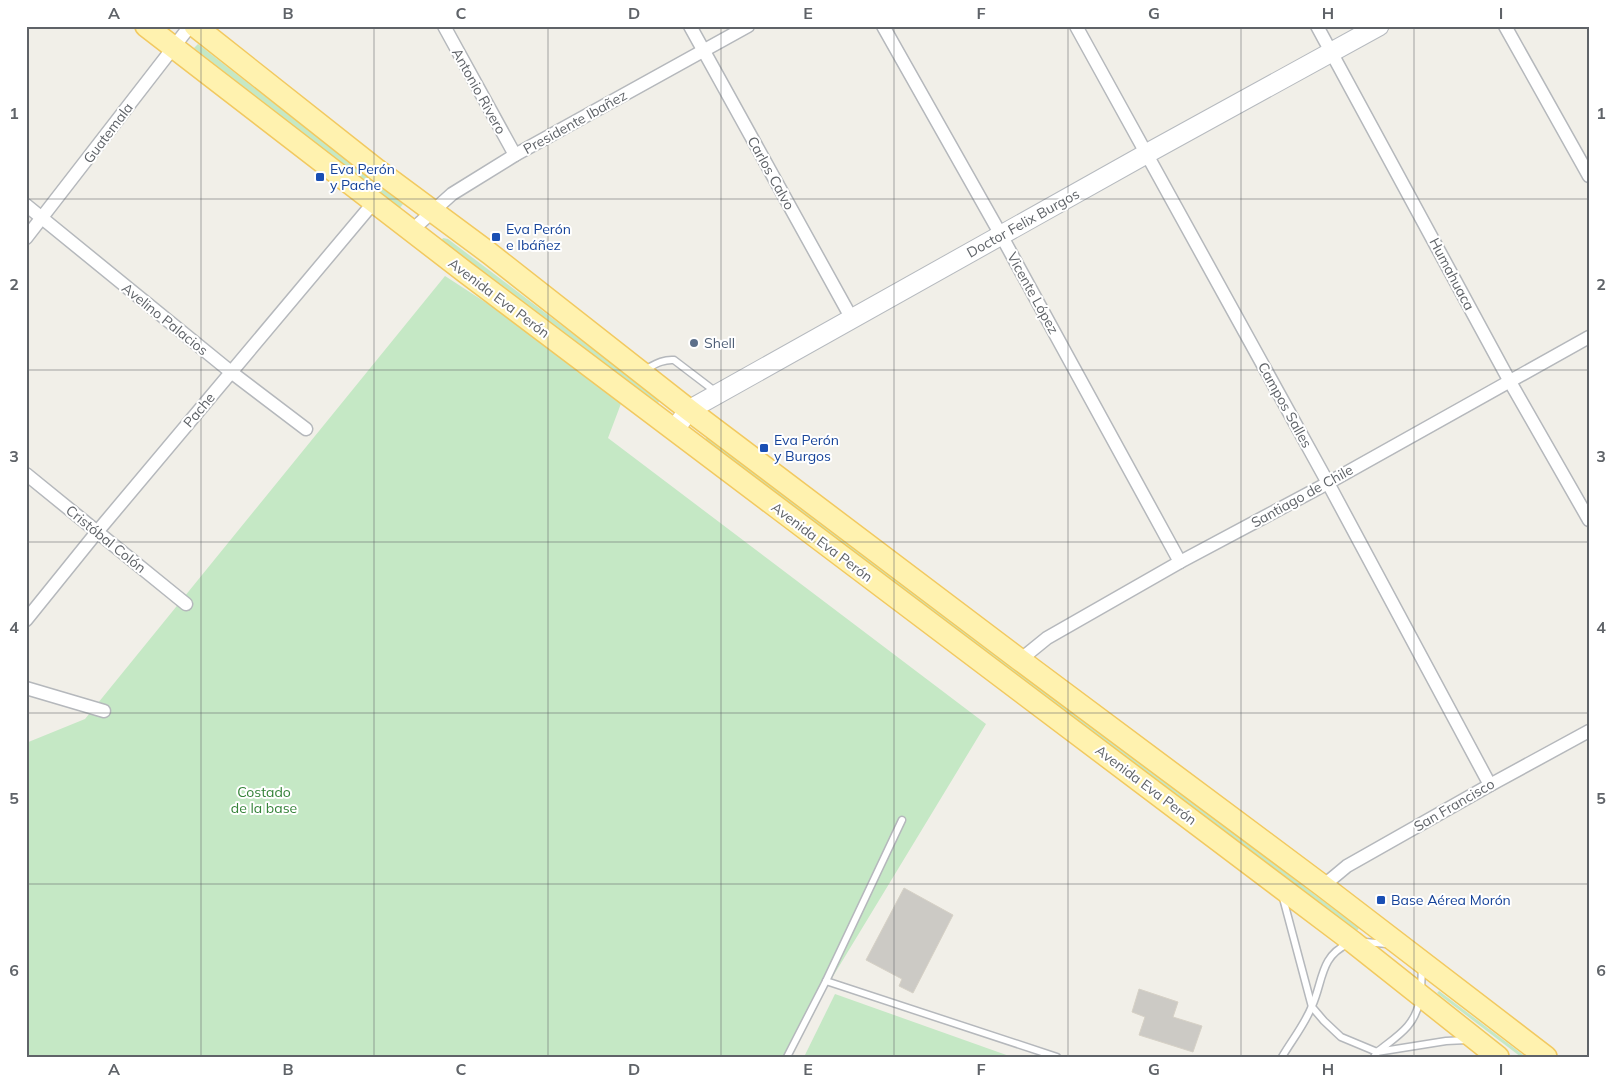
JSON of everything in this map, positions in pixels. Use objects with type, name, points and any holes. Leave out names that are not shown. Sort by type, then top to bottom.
[{"type":"main road","name":"Avenida Eva Perón","points":[[146,26],[411,231],[1353,942],[1498,1057]]},
{"type":"main road","name":"Avenida Eva Perón","points":[[195,26],[377,170],[433,210],[689,410],[1422,960],[1546,1057]]},
{"type":"street","name":"Guatemala","points":[[26,238],[190,26]]},
{"type":"street","name":"Antonio Rivero","points":[[444,26],[515,155]]},
{"type":"street","name":"Carlos Calvo","points":[[690,26],[852,319]]},
{"type":"street","name":"Presidente Ibañez","points":[[411,231],[452,194],[515,155],[748,26]]},
{"type":"street","name":"Vicente López","points":[[883,26],[1001,235],[1180,562]]},
{"type":"street","name":"Campos Salles","points":[[1076,26],[1328,483],[1490,785]]},
{"type":"street","name":"Humahuaca","points":[[1318,26],[1509,380],[1589,520]]},
{"type":"street","name":"Doctor Felix Burgos","points":[[674,430],[689,410],[1379,26]]},
{"type":"street","points":[[1505,26],[1589,176]]},
{"type":"street","name":"Pache","points":[[26,620],[374,202]]},
{"type":"street","name":"Avelino Palacios","points":[[26,206],[231,372],[306,429]]},
{"type":"street","name":"Santiago de Chile","points":[[1020,660],[1047,638],[1180,562],[1328,483],[1509,380],[1589,337]]},
{"type":"street","name":"Cristóbal Colón","points":[[26,474],[186,604]]},
{"type":"street","points":[[26,688],[104,711]]},
{"type":"street","name":"San Francisco","points":[[1323,886],[1348,866],[1589,731]]},
{"type":"lane","points":[[641,372],[662,361],[674,360],[718,394]]},
{"type":"lane","points":[[788,1057],[902,820]]},
{"type":"lane","points":[[1280,887],[1312,1006],[1341,1037],[1375,1054],[1446,1040],[1476,1039]]},
{"type":"lane","points":[[1282,1057],[1312,1006],[1327,960],[1338,948],[1353,942],[1401,945]]},
{"type":"lane","points":[[1375,1054],[1410,1025],[1418,1010],[1422,960]]},
{"type":"lane","points":[[826,981],[1058,1057]]},
{"type":"green space","points":[[198,44],[403,204],[399,209],[194,48]]},
{"type":"green space","points":[[443,238],[448,239],[660,400],[658,403],[443,244],[441,241]]},
{"type":"green space","name":"Costado de la base","points":[[445,276],[625,393],[608,438],[986,724],[784,1057],[26,1057],[26,743],[85,719]]},
{"type":"green space","points":[[707,436],[1359,928],[1356,932],[705,441]]},
{"type":"green space","points":[[1439,991],[1526,1057],[1521,1057],[1437,993]]},
{"type":"green space","points":[[835,994],[1012,1057],[804,1057]]},
{"type":"building","points":[[904,888],[953,915],[913,993],[899,986],[902,979],[866,960]]},
{"type":"building","points":[[1139,989],[1178,1002],[1173,1017],[1202,1026],[1193,1052],[1139,1035],[1145,1017],[1132,1012]]},
{"type":"place","name":"Eva Perón y Pache","points":[[320,177]]},
{"type":"place","name":"Eva Perón e Ibáñez","points":[[496,237]]},
{"type":"place","name":"Shell","points":[[694,343]]},
{"type":"place","name":"Eva Perón y Burgos","points":[[764,448]]},
{"type":"place","name":"Base Aérea Morón","points":[[1381,900]]}]
